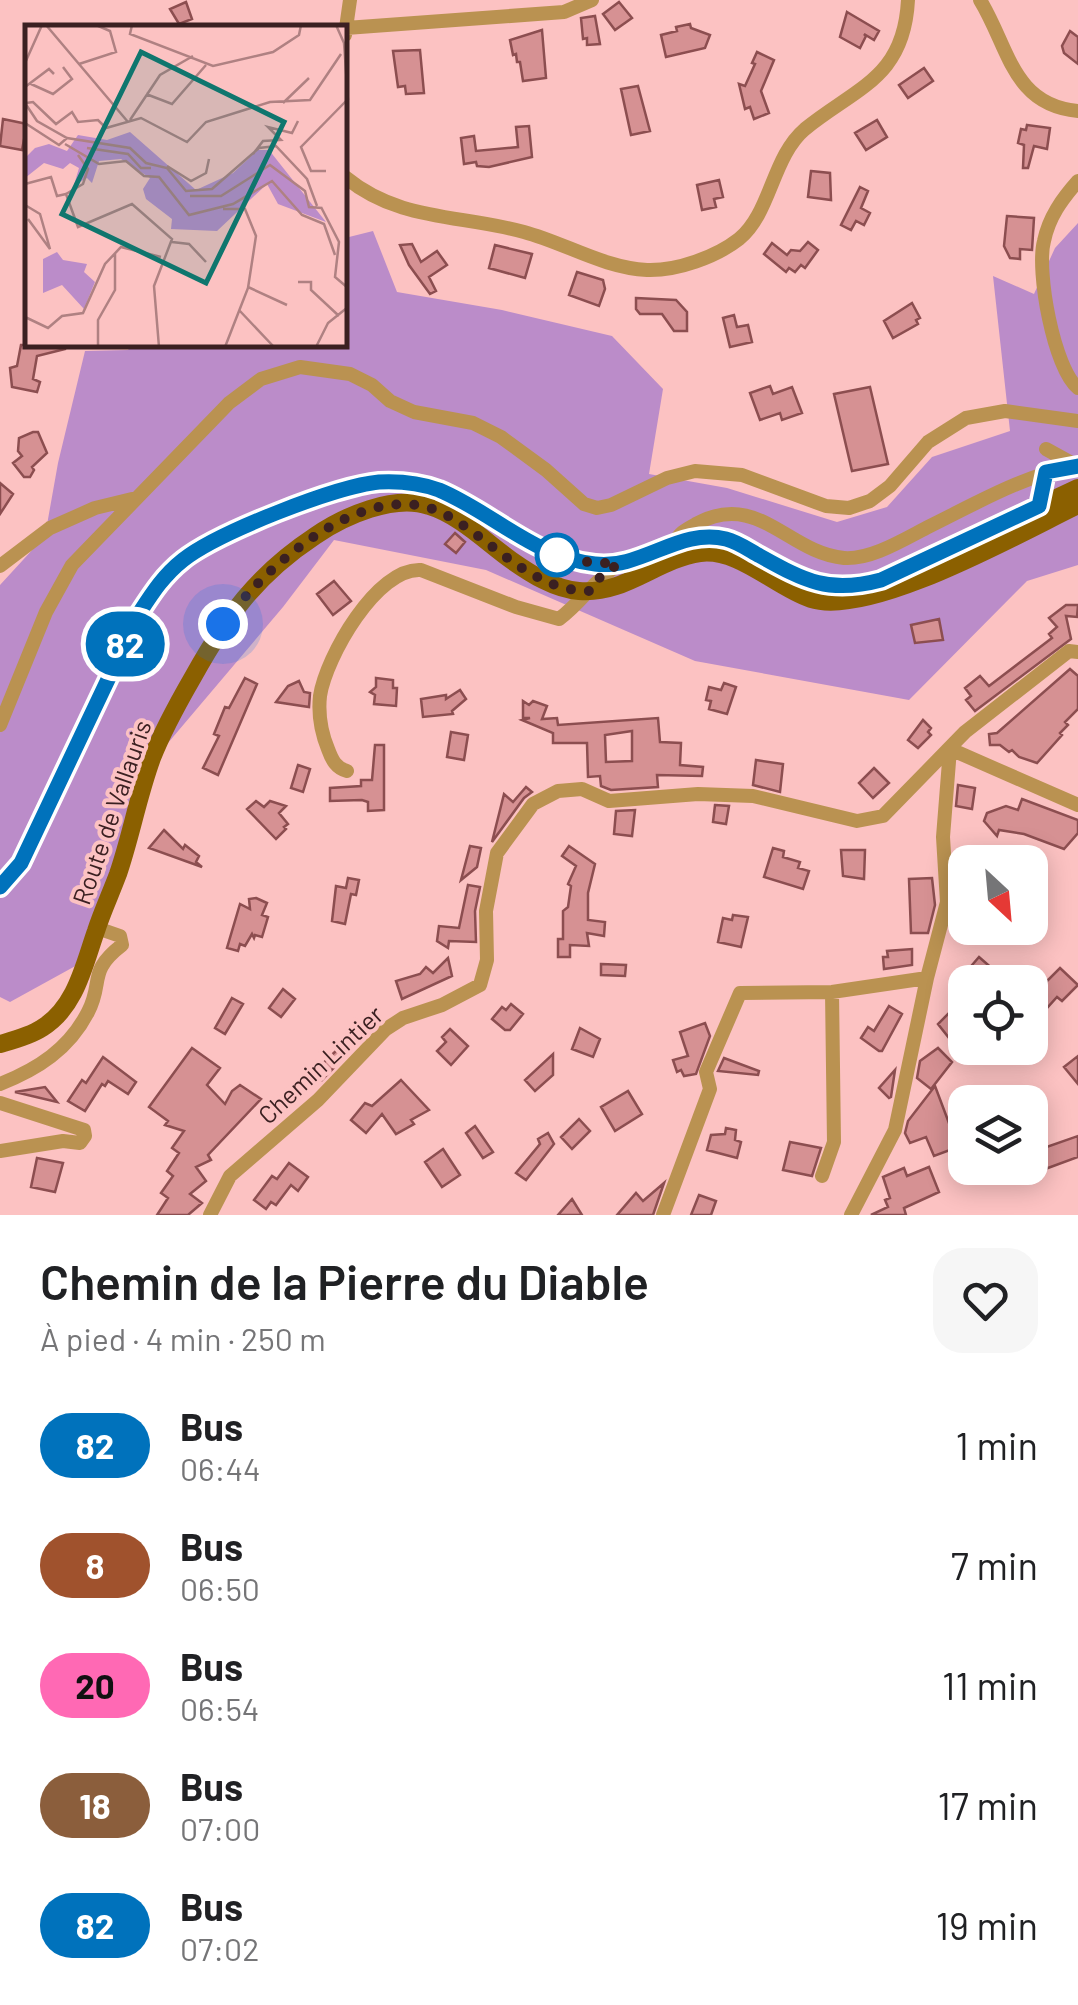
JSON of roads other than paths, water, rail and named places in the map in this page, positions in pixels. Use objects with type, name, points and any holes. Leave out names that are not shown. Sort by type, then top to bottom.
[{"type":"main road","name":"Route de Vallauris","points":[[0,887],[29,848],[140,612],[164,576],[213,540],[342,490],[377,482],[411,482],[440,490],[548,552],[575,561],[618,564],[705,536],[729,539],[812,582],[854,587],[881,580],[1078,488]]},
{"type":"main road","name":"Route de Vallauris","points":[[0,1044],[45,1027],[80,983],[152,759],[223,624],[266,573],[317,534],[357,514],[411,502],[430,506],[555,586],[590,591],[622,586],[679,560],[710,553],[721,554],[812,599],[859,600],[917,580],[1078,505]]},
{"type":"street","points":[[347,25],[349,0]]},
{"type":"street","points":[[348,32],[564,12],[592,0]]},
{"type":"street","points":[[348,180],[393,208],[525,232],[629,268],[652,270],[684,265],[741,238],[756,219],[792,141],[876,80],[893,59],[902,39],[908,0]]},
{"type":"street","points":[[980,0],[1019,79],[1033,95],[1056,109],[1078,111]]},
{"type":"street","points":[[1078,181],[1054,213],[1042,245],[1055,350],[1069,381],[1078,388]]},
{"type":"street","points":[[0,724],[46,612],[72,565],[229,403],[261,379],[300,368],[350,374],[414,412],[474,423],[501,437],[546,470],[584,504],[597,508],[695,471],[742,475],[826,506],[849,508],[870,501],[890,486],[928,442],[966,418],[1005,411],[1078,421]]},
{"type":"street","points":[[1046,449],[1078,466]]},
{"type":"street","points":[[674,544],[679,533],[715,514],[733,513],[752,517],[830,554],[858,557],[1046,472],[1078,466]]},
{"type":"street","points":[[1039,506],[1046,472]]},
{"type":"street","points":[[0,566],[50,528],[95,508],[133,498]]},
{"type":"street","points":[[347,772],[332,760],[319,719],[325,675],[334,653],[390,578],[409,569],[421,570],[516,607],[559,618],[618,564]]},
{"type":"street","points":[[851,1215],[896,1130],[947,902],[943,837],[950,748],[1069,651],[1078,652]]},
{"type":"street","points":[[950,748],[1078,805]]},
{"type":"street","name":"Chemin Lintier","points":[[210,1215],[230,1176],[318,1100],[386,1029],[480,985],[487,960],[486,912],[497,853],[533,804],[558,792],[582,789],[609,800],[698,794],[753,796],[858,821],[883,816],[950,748]]},
{"type":"street","points":[[0,1084],[55,1056],[90,1009],[104,958],[122,945],[120,936],[97,928]]},
{"type":"street","points":[[663,1215],[710,1089],[706,1072],[740,993],[832,992],[927,978]]},
{"type":"street","points":[[822,1176],[834,1142],[832,992]]},
{"type":"street","points":[[0,1104],[64,1121],[84,1130],[86,1136],[80,1142],[63,1140],[0,1150]]}]
